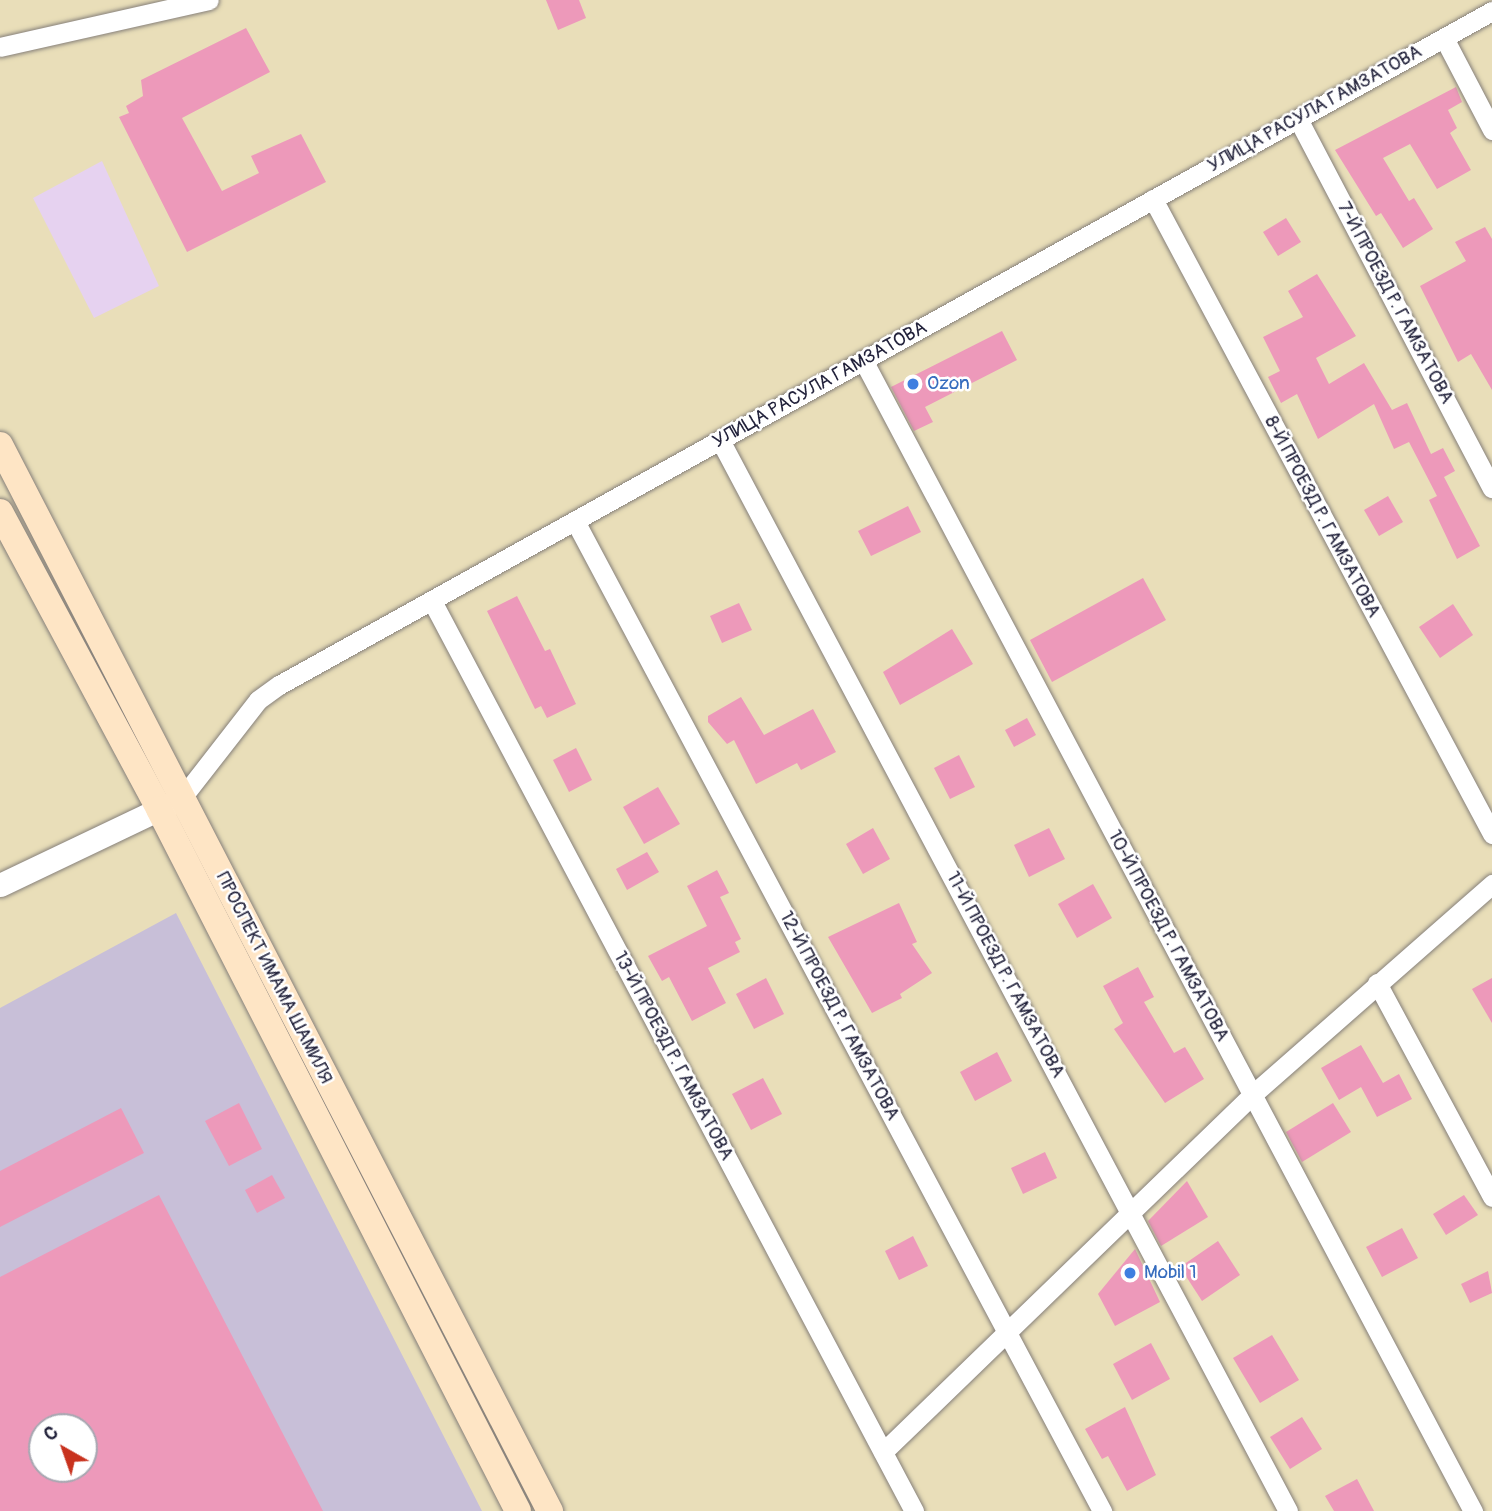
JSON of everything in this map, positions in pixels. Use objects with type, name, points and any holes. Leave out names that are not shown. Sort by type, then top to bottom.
[{"type":"main road","name":"ПРОСПЕКТ ИМАМА ШАМИЛЯ","points":[[0,445],[170,804],[519,1511]]},
{"type":"main road","name":"ПРОСПЕКТ ИМАМА ШАМИЛЯ","points":[[0,512],[170,804],[550,1511]]},
{"type":"street","points":[[0,47],[209,0]]},
{"type":"street","name":"УЛИЦА РАСУЛА ГАМЗАТОВА","points":[[170,804],[258,700],[1492,11]]},
{"type":"street","points":[[1444,37],[1492,130]]},
{"type":"street","name":"7-Й ПРОЕЗД Р. ГАМЗАТОВА","points":[[1298,119],[1492,488]]},
{"type":"street","name":"8-Й ПРОЕЗД Р. ГАМЗАТОВА","points":[[1153,199],[1492,834]]},
{"type":"street","name":"10-Й ПРОЕЗД Р. ГАМЗАТОВА","points":[[863,360],[1473,1511]]},
{"type":"street","name":"11-Й ПРОЕЗД Р. ГАМЗАТОВА","points":[[720,440],[1288,1511]]},
{"type":"street","name":"12-Й ПРОЕЗД Р. ГАМЗАТОВА","points":[[575,521],[1101,1511]]},
{"type":"street","name":"13-Й ПРОЕЗД Р. ГАМЗАТОВА","points":[[432,601],[914,1511]]},
{"type":"street","points":[[0,885],[170,804]]},
{"type":"street","points":[[883,1452],[1009,1334],[1130,1210],[1252,1095],[1492,884]]},
{"type":"street","points":[[1377,983],[1492,1197]]},
{"type":"shaded area","points":[[102,161],[159,286],[94,318],[33,198]]},
{"type":"shaded area","points":[[176,913],[482,1511],[0,1511],[0,1008]]},
{"type":"building","points":[[546,0],[579,0],[586,18],[558,30]]},
{"type":"building","points":[[246,28],[270,72],[182,118],[222,191],[259,173],[251,156],[301,134],[326,182],[187,252],[119,117],[129,113],[126,106],[143,96],[141,80]]},
{"type":"building","points":[[1456,87],[1462,102],[1448,110],[1457,128],[1450,133],[1471,170],[1437,189],[1410,144],[1383,158],[1409,201],[1414,198],[1433,229],[1403,248],[1381,213],[1376,216],[1335,150]]},
{"type":"building","points":[[1286,218],[1301,242],[1278,256],[1263,232]]},
{"type":"building","points":[[1485,227],[1492,239],[1492,390],[1471,354],[1458,362],[1420,286],[1466,261],[1455,242]]},
{"type":"building","points":[[1317,274],[1356,336],[1316,358],[1329,384],[1364,363],[1392,410],[1407,403],[1431,454],[1443,448],[1455,471],[1444,477],[1480,546],[1457,559],[1429,500],[1437,496],[1409,442],[1394,449],[1374,404],[1318,439],[1297,394],[1281,403],[1268,377],[1280,371],[1263,337],[1303,317],[1288,291]]},
{"type":"building","points":[[1002,331],[1017,360],[925,407],[933,422],[914,431],[891,387]]},
{"type":"building","points":[[1388,496],[1403,522],[1379,536],[1364,510]]},
{"type":"building","points":[[908,506],[921,532],[871,556],[858,531]]},
{"type":"building","points":[[1143,578],[1166,620],[1052,682],[1030,640]]},
{"type":"building","points":[[517,596],[545,651],[550,649],[576,704],[547,718],[541,706],[535,709],[487,611]]},
{"type":"building","points":[[739,603],[752,630],[722,643],[710,616]]},
{"type":"building","points":[[1453,604],[1473,635],[1440,658],[1419,627]]},
{"type":"building","points":[[952,629],[973,664],[900,705],[883,672]]},
{"type":"building","points":[[741,697],[764,735],[813,709],[836,752],[801,770],[797,763],[756,784],[734,740],[727,744],[708,722],[708,716]]},
{"type":"building","points":[[1027,718],[1036,735],[1014,747],[1005,730]]},
{"type":"building","points":[[576,748],[592,780],[569,792],[553,760]]},
{"type":"building","points":[[959,755],[975,787],[950,799],[934,768]]},
{"type":"building","points":[[658,787],[680,824],[644,844],[623,807]]},
{"type":"building","points":[[873,828],[890,859],[863,874],[846,844]]},
{"type":"building","points":[[1049,828],[1065,859],[1029,877],[1014,845]]},
{"type":"building","points":[[647,852],[659,872],[627,890],[616,869]]},
{"type":"building","points":[[717,870],[729,893],[720,897],[741,939],[735,942],[740,952],[708,968],[726,1003],[692,1021],[669,977],[662,981],[648,956],[707,926],[687,886]]},
{"type":"building","points":[[1093,884],[1112,918],[1077,938],[1058,904]]},
{"type":"building","points":[[899,903],[917,942],[912,944],[932,973],[900,994],[902,998],[872,1013],[828,937]]},
{"type":"building","points":[[1138,967],[1154,997],[1144,1002],[1174,1053],[1185,1047],[1204,1079],[1165,1103],[1114,1029],[1123,1023],[1103,986]]},
{"type":"building","points":[[766,978],[784,1014],[754,1029],[736,994]]},
{"type":"building","points":[[1492,978],[1492,1023],[1472,989]]},
{"type":"building","points":[[1361,1045],[1383,1083],[1399,1074],[1412,1099],[1377,1117],[1361,1087],[1339,1100],[1321,1068]]},
{"type":"building","points":[[997,1052],[1012,1081],[975,1101],[960,1072]]},
{"type":"building","points":[[763,1078],[782,1114],[751,1130],[732,1094]]},
{"type":"building","points":[[239,1103],[262,1149],[229,1166],[205,1121]]},
{"type":"building","points":[[1333,1103],[1351,1132],[1302,1162],[1286,1132]]},
{"type":"building","points":[[121,1108],[144,1153],[0,1227],[0,1171]]},
{"type":"building","points":[[1045,1152],[1057,1178],[1023,1194],[1011,1168]]},
{"type":"building","points":[[272,1175],[285,1198],[257,1213],[245,1190]]},
{"type":"building","points":[[1187,1181],[1208,1217],[1161,1246],[1148,1221]]},
{"type":"building","points":[[159,1195],[323,1511],[0,1511],[0,1277]]},
{"type":"building","points":[[1464,1195],[1478,1215],[1446,1235],[1433,1214]]},
{"type":"building","points":[[1402,1228],[1418,1258],[1382,1277],[1366,1247]]},
{"type":"building","points":[[913,1236],[928,1266],[899,1280],[885,1251]]},
{"type":"building","points":[[1218,1241],[1240,1275],[1202,1301],[1180,1267]]},
{"type":"building","name":"Mobil 1","points":[[1135,1249],[1160,1302],[1115,1326],[1098,1294]]},
{"type":"building","points":[[1488,1271],[1492,1293],[1470,1303],[1461,1284]]},
{"type":"building","points":[[1272,1335],[1299,1380],[1260,1403],[1233,1358]]},
{"type":"building","points":[[1151,1343],[1170,1379],[1132,1400],[1113,1364]]},
{"type":"building","points":[[1125,1407],[1156,1475],[1127,1491],[1108,1456],[1102,1459],[1085,1429]]},
{"type":"building","points":[[1302,1417],[1322,1449],[1290,1469],[1270,1437]]},
{"type":"building","points":[[1357,1479],[1374,1511],[1334,1511],[1325,1496]]},
{"type":"place","name":"Ozon","points":[[913,384]]},
{"type":"place","name":"Mobil 1","points":[[1130,1273]]}]
